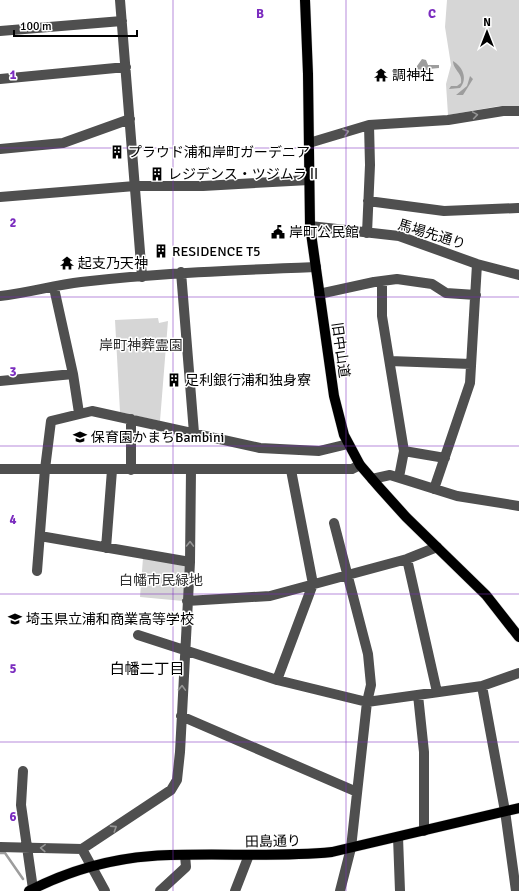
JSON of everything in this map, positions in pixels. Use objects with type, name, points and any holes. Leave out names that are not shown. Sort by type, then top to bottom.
[{"type":"main road","name":"旧中山道","points":[[305,0],[308,74],[310,226],[336,412],[348,444],[360,465],[406,517],[486,596],[519,637]]},
{"type":"main road","name":"田島通り","points":[[31,890],[65,876],[123,860],[185,855],[300,855],[351,848],[519,808]]},
{"type":"street","points":[[120,0],[142,277]]},
{"type":"street","points":[[0,31],[122,21]]},
{"type":"street","points":[[0,79],[126,67]]},
{"type":"street","points":[[309,143],[369,125],[448,120],[503,111],[519,111]]},
{"type":"street","points":[[0,149],[63,143],[130,119]]},
{"type":"street","points":[[367,233],[370,165],[369,125]]},
{"type":"street","points":[[0,197],[135,186],[203,186],[309,180]]},
{"type":"street","points":[[368,201],[444,210],[518,208]]},
{"type":"street","name":"馬場先通り","points":[[310,226],[399,236],[477,264],[519,275]]},
{"type":"street","points":[[434,489],[470,383],[477,264]]},
{"type":"street","points":[[0,296],[54,288],[80,282],[181,272],[316,267]]},
{"type":"street","points":[[181,272],[194,433]]},
{"type":"street","points":[[319,294],[398,279],[432,284],[446,293],[476,295]]},
{"type":"street","points":[[382,281],[382,316],[404,451],[399,477]]},
{"type":"street","points":[[54,288],[73,374],[78,413]]},
{"type":"street","points":[[390,361],[471,364]]},
{"type":"street","points":[[0,380],[73,374]]},
{"type":"street","points":[[37,571],[45,469],[51,421],[78,413],[92,411],[260,448],[319,451],[348,444]]},
{"type":"street","points":[[130,470],[131,419]]},
{"type":"street","points":[[404,451],[445,458]]},
{"type":"street","points":[[0,469],[352,470],[360,465]]},
{"type":"street","points":[[106,548],[112,470]]},
{"type":"street","points":[[0,847],[82,849],[171,790],[177,780],[190,562],[190,470]]},
{"type":"street","points":[[277,680],[313,584],[291,470]]},
{"type":"street","points":[[372,479],[390,475],[458,496],[519,506]]},
{"type":"street","points":[[334,523],[368,654],[371,684],[367,702],[351,848],[340,891]]},
{"type":"street","points":[[40,536],[190,562]]},
{"type":"street","points":[[187,601],[270,596],[407,559],[437,547]]},
{"type":"street","points":[[407,559],[437,692]]},
{"type":"street","points":[[138,634],[277,680],[367,702],[482,686],[519,673]]},
{"type":"street","points":[[482,686],[505,811],[516,891]]},
{"type":"street","points":[[418,695],[424,752],[424,831]]},
{"type":"street","points":[[181,716],[357,792]]},
{"type":"street","points":[[23,771],[21,805],[31,890]]},
{"type":"street","points":[[398,837],[400,891]]},
{"type":"street","points":[[82,849],[105,891]]},
{"type":"street","points":[[160,891],[186,867],[185,855]]},
{"type":"street","points":[[235,891],[249,855]]},
{"type":"green space","points":[[447,0],[519,0],[519,107],[499,106],[448,115],[446,84],[451,65],[445,27]]},
{"type":"green space","name":"岸町神葬霊園","points":[[158,318],[159,323],[168,321],[160,421],[120,412],[115,320]]},
{"type":"green space","name":"白幡市民緑地","points":[[143,558],[186,565],[183,601],[140,597]]},
{"type":"shaded area","points":[[422,59],[426,60],[428,65],[439,65],[439,68],[429,69],[422,74],[418,74],[417,66]]},
{"type":"shaded area","points":[[453,61],[462,70],[464,81],[460,88],[449,89],[451,86],[457,86],[461,83],[461,77],[453,64]]},
{"type":"shaded area","points":[[470,76],[473,79],[463,95],[456,95],[467,86]]},
{"type":"waterway","points":[[0,853],[5,853],[23,879]]},
{"type":"place","name":"調神社","points":[[381,75]]},
{"type":"place","name":"プラウド浦和岸町ガーデニア","points":[[117,152]]},
{"type":"place","name":"レジデンス・ツジムラⅡ","points":[[157,174]]},
{"type":"place","name":"岸町公民館","points":[[278,232]]},
{"type":"place","name":"RESIDENCE T5","points":[[161,251]]},
{"type":"place","name":"起支乃天神","points":[[67,263]]},
{"type":"place","name":"足利銀行浦和独身寮","points":[[174,380]]},
{"type":"place","name":"保育園かまちBambini","points":[[80,437]]},
{"type":"place","name":"埼玉県立浦和商業高等学校","points":[[15,619]]},
{"type":"district","name":"白幡二丁目","points":[[147,669]]}]
